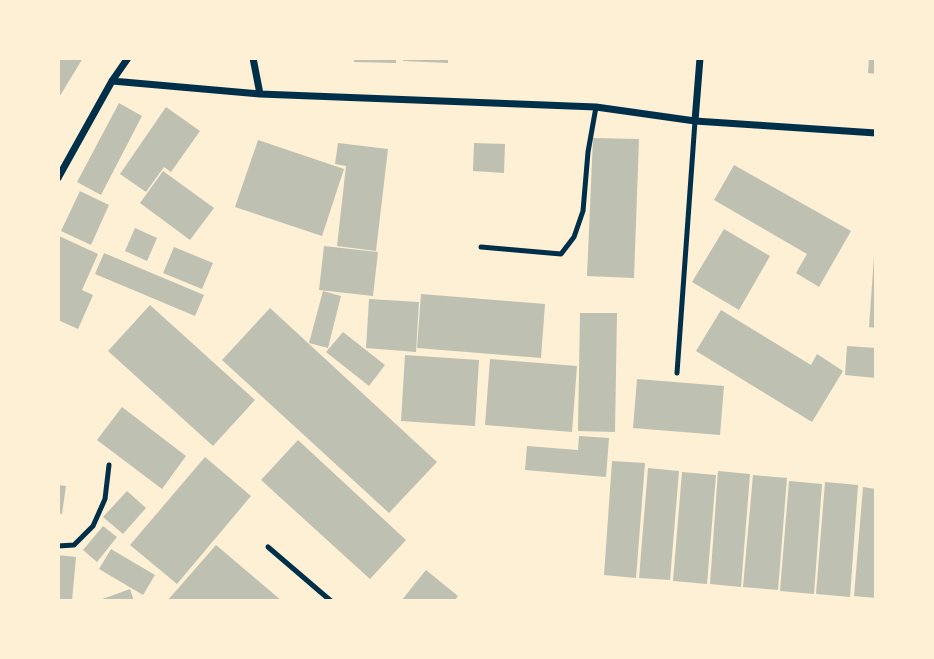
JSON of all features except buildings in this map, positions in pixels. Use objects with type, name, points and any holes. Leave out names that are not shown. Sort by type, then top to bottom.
[{"type":"street","points":[[58,178],[112,81],[128,58]]},
{"type":"street","points":[[253,58],[260,94]]},
{"type":"street","points":[[695,121],[700,58]]},
{"type":"street","points":[[112,81],[260,94],[596,107],[695,121],[876,133]]},
{"type":"lane","points":[[481,247],[561,254],[574,237],[583,211],[588,152],[596,107]]},
{"type":"lane","points":[[677,373],[695,121]]},
{"type":"lane","points":[[58,546],[74,545],[93,526],[105,499],[109,465]]},
{"type":"lane","points":[[268,547],[331,601]]}]
